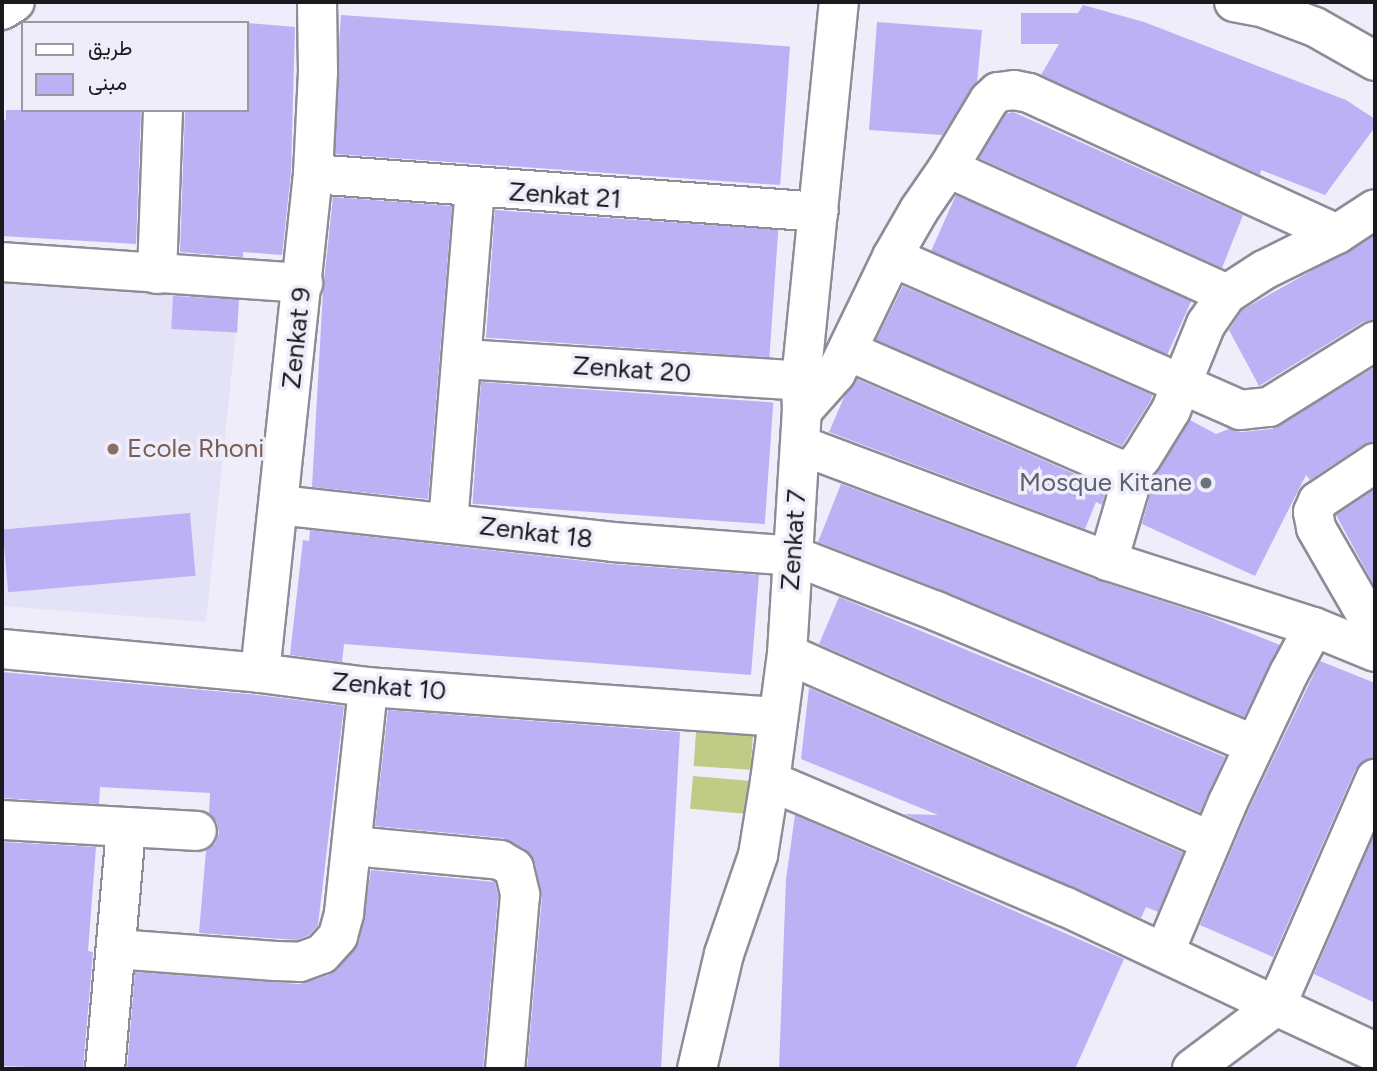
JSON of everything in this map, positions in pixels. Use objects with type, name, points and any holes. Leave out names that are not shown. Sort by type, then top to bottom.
[{"type":"street","points":[[2,10],[15,2]]},
{"type":"street","name":"Zenkat 9","points":[[260,673],[313,174],[318,73],[317,2]]},
{"type":"street","name":"Zenkat 7","points":[[697,1069],[724,954],[758,855],[787,654],[801,412],[839,2]]},
{"type":"street","points":[[1254,4],[1315,27],[1375,61]]},
{"type":"street","points":[[801,412],[821,393],[848,351],[892,257],[919,210],[989,100],[998,92],[1014,90],[1029,93],[1338,233]]},
{"type":"street","points":[[157,274],[163,112]]},
{"type":"street","points":[[948,168],[1227,294]]},
{"type":"street","name":"Zenkat 21","points":[[313,174],[475,189],[819,212]]},
{"type":"street","points":[[448,523],[464,359],[475,189]]},
{"type":"street","points":[[1124,479],[1157,435],[1184,383],[1193,351],[1206,324],[1227,294],[1274,264],[1338,233],[1375,209]]},
{"type":"street","points":[[892,257],[1184,383],[1223,405],[1240,410],[1269,407],[1375,341]]},
{"type":"street","points":[[2,262],[303,283]]},
{"type":"street","points":[[848,351],[1117,468],[1128,493],[1125,511],[1108,561]]},
{"type":"street","name":"Zenkat 20","points":[[464,359],[801,412],[1108,561],[1314,627],[1375,652]]},
{"type":"street","points":[[1375,463],[1318,502],[1313,512],[1316,528],[1366,588],[1375,630]]},
{"type":"street","name":"Zenkat 18","points":[[279,505],[613,542],[794,556],[936,611],[1254,745]]},
{"type":"street","points":[[1165,951],[1254,745],[1314,627]]},
{"type":"street","name":"Zenkat 10","points":[[2,649],[260,673],[368,687],[777,717]]},
{"type":"street","points":[[787,654],[1211,841]]},
{"type":"street","points":[[116,949],[300,962],[315,959],[338,936],[353,846],[368,687]]},
{"type":"street","points":[[1192,1069],[1276,1006],[1375,779]]},
{"type":"street","points":[[770,781],[1165,951],[1276,1006],[1372,1040]]},
{"type":"street","points":[[2,820],[197,831]]},
{"type":"street","points":[[105,1069],[126,827]]},
{"type":"street","points":[[353,846],[500,860],[514,868],[520,895],[505,1069]]},
{"type":"shaded area","name":"Ecole Rhoni","points":[[2,270],[240,291],[206,622],[2,606]]},
{"type":"green space","points":[[697,718],[754,722],[751,770],[694,766]]},
{"type":"green space","points":[[693,776],[751,781],[748,814],[690,809]]},
{"type":"building","points":[[1083,5],[1144,22],[1346,100],[1375,119],[1375,127],[1325,195],[1261,170],[1260,175],[1041,75],[1059,44],[1021,44],[1021,13],[1078,13]]},
{"type":"building","points":[[341,15],[790,46],[780,185],[331,154]]},
{"type":"building","points":[[877,22],[982,30],[977,82],[942,135],[869,130]]},
{"type":"building","points":[[248,23],[295,27],[291,172],[282,255],[243,252],[243,257],[180,252],[185,112],[248,112]]},
{"type":"building","points":[[6,110],[141,112],[136,244],[2,236],[2,119],[6,120]]},
{"type":"building","points":[[1013,112],[1243,215],[1222,268],[979,158],[1006,114]]},
{"type":"building","points":[[956,195],[1192,300],[1166,357],[931,252]]},
{"type":"building","points":[[333,197],[452,206],[428,499],[312,487],[323,291]]},
{"type":"building","points":[[495,210],[778,230],[769,357],[486,338]]},
{"type":"building","points":[[1375,235],[1375,319],[1363,322],[1259,386],[1229,330],[1242,310]]},
{"type":"building","points":[[903,286],[1152,395],[1151,400],[1122,446],[876,340]]},
{"type":"building","points":[[173,296],[239,299],[237,332],[171,329]]},
{"type":"building","points":[[1375,367],[1375,441],[1363,445],[1310,480],[1306,475],[1255,576],[1142,524],[1149,499],[1148,484],[1190,420],[1216,434],[1229,429],[1242,432],[1272,429]]},
{"type":"building","points":[[857,379],[1100,485],[1105,494],[1102,505],[1096,502],[1085,529],[829,432],[845,395]]},
{"type":"building","points":[[481,382],[773,402],[765,524],[472,504]]},
{"type":"building","points":[[841,484],[1280,645],[1244,717],[944,591],[818,542]]},
{"type":"building","points":[[1375,489],[1375,587],[1336,515]]},
{"type":"building","points":[[190,513],[195,576],[8,592],[3,529]]},
{"type":"building","points":[[310,530],[611,564],[759,575],[751,675],[344,644],[342,662],[290,655],[303,540],[309,541]]},
{"type":"building","points":[[839,597],[1225,757],[1200,812],[819,644]]},
{"type":"building","points":[[1320,661],[1375,683],[1375,758],[1363,761],[1355,770],[1273,957],[1200,925],[1248,811]]},
{"type":"building","points":[[2,672],[258,695],[344,706],[318,925],[309,935],[297,940],[199,933],[206,851],[215,844],[219,833],[217,822],[209,813],[210,793],[100,787],[99,804],[2,798]]},
{"type":"building","points":[[809,688],[1183,853],[1158,912],[1146,907],[1141,918],[904,814],[938,815],[801,759]]},
{"type":"building","points":[[388,710],[680,732],[661,1069],[527,1069],[542,897],[535,863],[525,849],[503,838],[375,826]]},
{"type":"building","points":[[795,815],[1124,959],[1075,1069],[779,1069],[786,879]]},
{"type":"building","points":[[1375,833],[1375,1003],[1314,974]]},
{"type":"building","points":[[2,842],[96,847],[88,951],[93,952],[83,1069],[2,1066]]},
{"type":"building","points":[[371,870],[495,882],[498,896],[483,1069],[127,1069],[135,972],[299,984],[329,975],[338,969],[359,942]]},
{"type":"place","name":"Ecole Rhoni","points":[[113,449]]},
{"type":"place","name":"Mosque Kitane","points":[[1206,483]]}]
